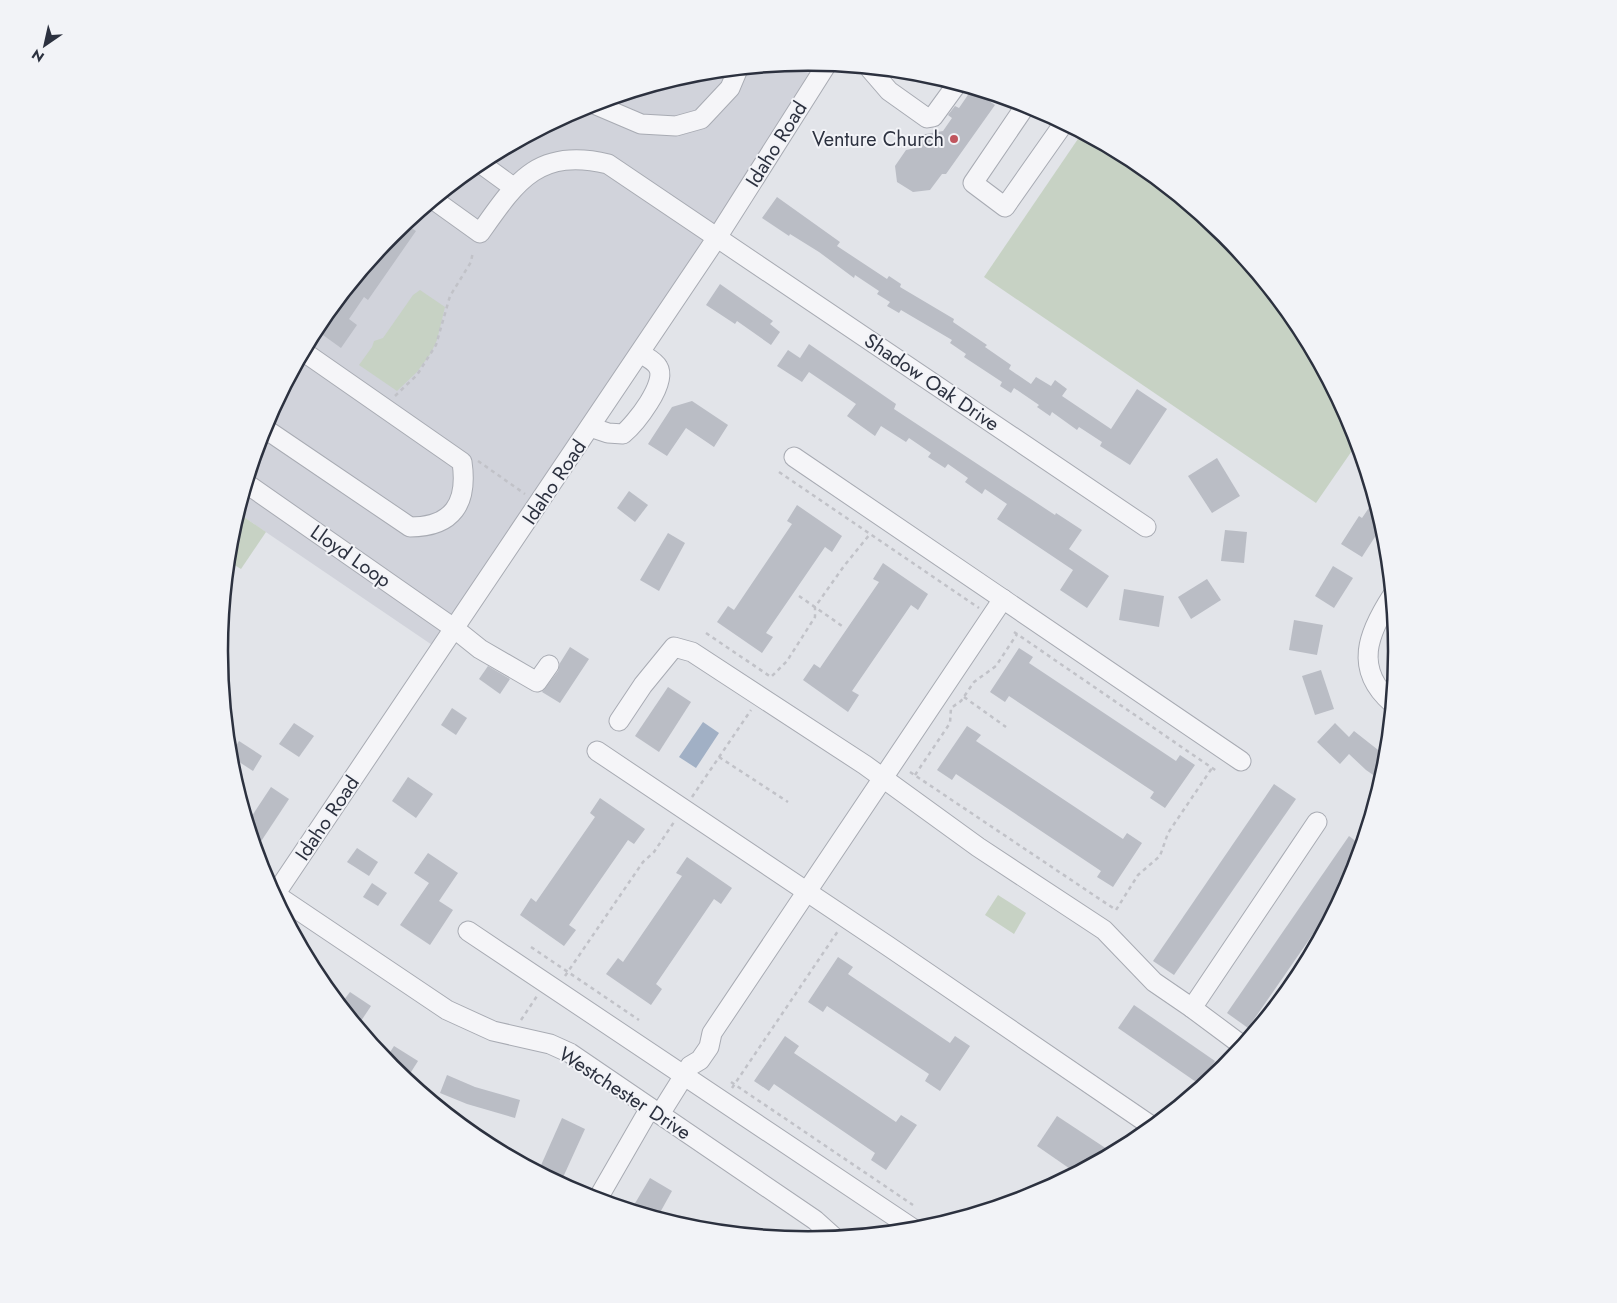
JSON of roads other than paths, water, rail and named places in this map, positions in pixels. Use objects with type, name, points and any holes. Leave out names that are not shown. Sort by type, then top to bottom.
[{"type":"street","name":"Idaho Road","points":[[279,888],[718,236],[822,71]]},
{"type":"street","points":[[875,75],[889,91],[927,118],[933,117],[952,89]]},
{"type":"street","points":[[604,108],[641,124],[676,126],[701,119],[730,88],[735,76]]},
{"type":"street","points":[[1022,112],[973,183],[1005,207],[1060,129]]},
{"type":"street","name":"Shadow Oak Drive","points":[[439,204],[480,233],[513,187],[543,166],[570,158],[601,162],[616,169],[681,214],[718,236],[1146,527]]},
{"type":"street","points":[[487,168],[513,187]]},
{"type":"street","points":[[590,428],[608,433],[623,434],[631,428],[659,386],[660,372],[658,366],[640,353]]},
{"type":"street","points":[[271,433],[410,527],[434,525],[456,508],[465,482],[462,462],[309,356]]},
{"type":"street","points":[[794,457],[1241,761]]},
{"type":"street","name":"Lloyd Loop","points":[[252,488],[455,628],[480,649],[537,682],[549,665]]},
{"type":"street","points":[[601,1194],[655,1111],[687,1071],[692,1049],[698,1041],[712,1033],[1003,599]]},
{"type":"street","points":[[1387,604],[1377,619],[1370,636],[1369,665],[1378,687],[1387,697]]},
{"type":"street","points":[[619,721],[643,685],[674,647],[692,652],[884,777],[903,794],[978,847],[1104,930],[1154,982],[1238,1042]]},
{"type":"street","points":[[597,751],[847,918],[1147,1123]]},
{"type":"street","points":[[1192,1008],[1317,822]]},
{"type":"street","name":"Westchester Drive","points":[[286,903],[446,1010],[470,1022],[511,1036],[550,1044],[563,1049],[815,1220],[828,1231]]},
{"type":"street","points":[[468,931],[551,987],[687,1071],[723,1102],[900,1224]]},
{"type":"water","points":[[703,722],[719,733],[696,768],[679,757]]},
{"type":"place","name":"Venture Church","points":[[954,139]]}]
